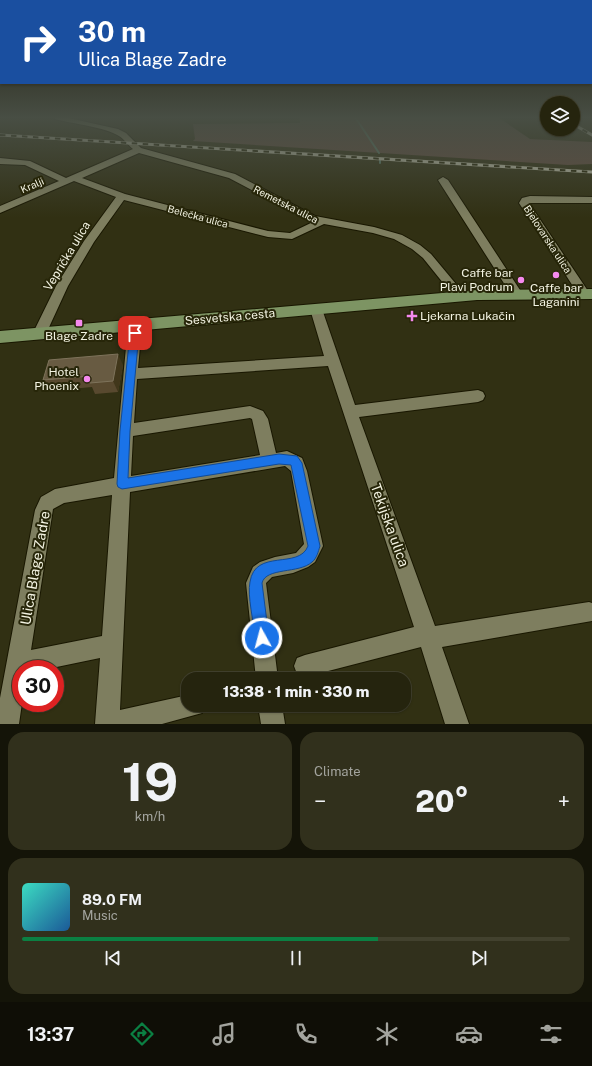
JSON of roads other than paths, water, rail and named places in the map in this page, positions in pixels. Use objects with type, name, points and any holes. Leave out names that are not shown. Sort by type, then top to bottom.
[{"type":"main road","name":"Bjelovarska ulica","points":[[460,296],[516,293],[588,294]]},
{"type":"main road","name":"Sesvetska cesta","points":[[0,337],[460,296]]},
{"type":"street","name":"Kralji","points":[[0,210],[136,151]]},
{"type":"street","name":"Remetska ulica","points":[[141,151],[232,176],[312,219],[321,222],[374,230],[407,241],[427,256],[460,296]]},
{"type":"street","name":"Belečka ulica","points":[[0,161],[27,163],[71,180],[122,196],[268,234],[292,236],[321,222]]},
{"type":"street","points":[[443,180],[516,293]]},
{"type":"street","name":"Veprička ulica","points":[[40,333],[62,286],[89,241],[122,196]]},
{"type":"street","name":"Bjelovarska ulica","points":[[588,294],[524,204],[526,200],[530,198],[592,200]]},
{"type":"street","name":"Tekijska ulica","points":[[316,309],[349,412],[429,636],[457,724]]},
{"type":"street","points":[[107,724],[125,431],[136,325]]},
{"type":"street","points":[[132,374],[332,361]]},
{"type":"street","points":[[349,412],[478,396]]},
{"type":"street","points":[[125,431],[254,413],[260,419],[269,460]]},
{"type":"street","name":"Ulica Blage Zadre","points":[[19,660],[44,510],[47,504],[61,495],[287,458],[296,463],[314,546],[307,559],[300,562],[268,568],[262,570],[258,575],[256,583],[266,672]]},
{"type":"street","points":[[305,666],[429,636],[589,612]]},
{"type":"street","points":[[37,660],[113,644]]},
{"type":"street","name":"Ulica Blage Zadre","points":[[7,724],[12,697]]},
{"type":"street","points":[[111,724],[181,708]]},
{"type":"street","points":[[271,712],[273,724]]},
{"type":"railway","points":[[253,151],[592,172]]},
{"type":"place","name":"Caffe bar Laganini","points":[[556,275]]},
{"type":"place","name":"Caffe bar Plavi Podrum","points":[[521,280]]},
{"type":"place","name":"Ljekarna Lukačin","points":[[412,316]]},
{"type":"place","name":"Blage Zadre","points":[[79,323]]},
{"type":"place","name":"Hotel Phoenix","points":[[87,379]]}]
